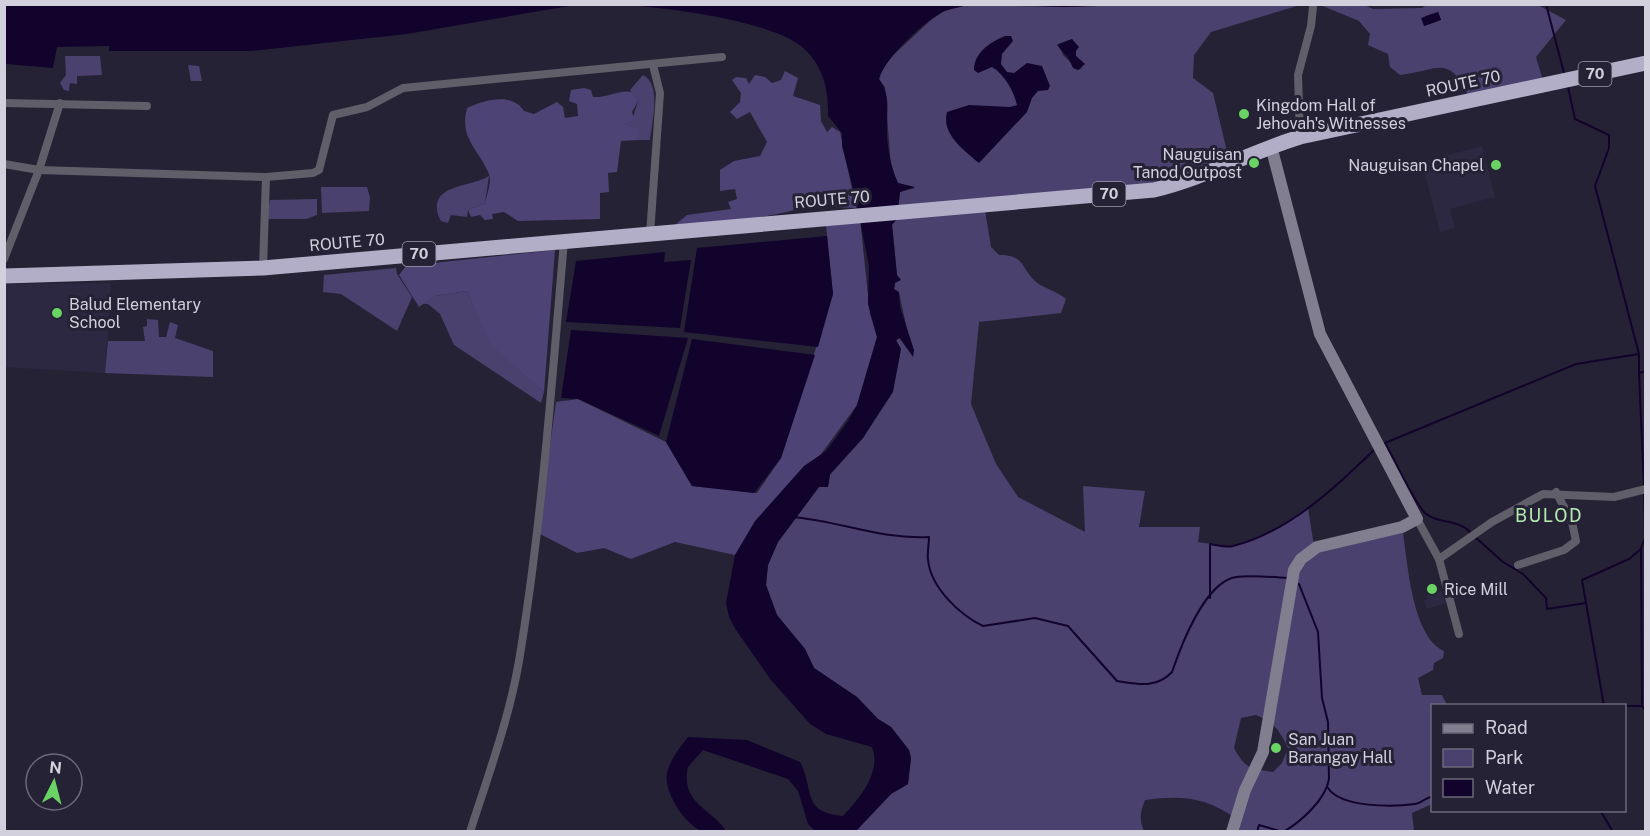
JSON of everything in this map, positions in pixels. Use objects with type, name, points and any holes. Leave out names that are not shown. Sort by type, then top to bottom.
[{"type":"highway","name":"ROUTE 70","points":[[4,276],[263,268],[1154,190],[1185,183],[1271,146],[1300,137],[1646,63]]},
{"type":"street","points":[[1300,137],[1298,75],[1311,26],[1313,7]]},
{"type":"street","points":[[4,164],[39,170],[266,177],[305,174],[319,170],[333,115],[367,107],[403,88],[722,57]]},
{"type":"street","points":[[650,234],[660,93],[653,65]]},
{"type":"street","points":[[4,259],[39,170],[60,103]]},
{"type":"street","points":[[4,104],[147,106]]},
{"type":"street","points":[[1271,146],[1320,334],[1439,559],[1457,618],[1459,634]]},
{"type":"street","points":[[263,268],[266,177]]},
{"type":"street","points":[[470,831],[494,758],[518,663],[547,434],[564,240]]},
{"type":"street","points":[[1439,559],[1492,522],[1543,494],[1556,492],[1597,498],[1614,497],[1646,489]]},
{"type":"street","points":[[1518,566],[1564,550],[1575,541],[1572,522],[1556,492]]},
{"type":"street","points":[[1232,831],[1245,790],[1263,752],[1294,570],[1301,559],[1317,547],[1401,527],[1417,519]]},
{"type":"shaded area","points":[[785,71],[798,78],[793,96],[820,105],[821,121],[827,132],[832,127],[840,132],[856,208],[834,207],[828,198],[818,198],[808,205],[773,215],[675,225],[687,215],[731,209],[728,202],[737,199],[735,189],[720,191],[720,170],[734,161],[760,156],[767,142],[750,112],[737,119],[730,112],[740,102],[741,93],[732,80],[736,77],[746,78],[749,84],[755,75],[765,77],[772,83],[781,80]]},
{"type":"shaded area","points":[[584,88],[591,90],[593,97],[632,92],[638,101],[632,112],[634,119],[624,124],[637,129],[638,140],[621,141],[617,172],[608,173],[609,192],[600,193],[600,219],[518,221],[504,212],[492,214],[493,219],[485,220],[480,215],[471,217],[468,210],[485,203],[490,181],[485,165],[468,136],[465,119],[467,108],[498,99],[513,101],[524,111],[534,114],[557,102],[563,107],[565,118],[578,116],[577,104],[569,101],[571,90]]},
{"type":"shaded area","points":[[1482,146],[1495,197],[1450,209],[1455,228],[1440,232],[1422,162]]},
{"type":"shaded area","points":[[860,219],[870,314],[877,337],[857,405],[816,461],[765,511],[735,555],[675,542],[631,559],[604,548],[577,553],[538,533],[556,402],[578,399],[666,442],[692,486],[757,493],[781,458],[833,294],[826,225]]},
{"type":"shaded area","points":[[555,250],[544,392],[490,344],[467,291],[435,296],[419,307],[399,275],[406,266]]},
{"type":"shaded area","name":"Balud Elementary School","points":[[111,283],[105,373],[5,367],[4,284]]},
{"type":"shaded area","points":[[1446,590],[1449,602],[1427,609],[1424,600],[1428,599],[1427,595]]},
{"type":"green space","points":[[1133,4],[1300,5],[1211,32],[1194,55],[1193,78],[1213,93],[1230,164],[1185,182],[984,204],[991,247],[999,255],[1014,257],[1022,263],[1036,282],[1066,299],[1061,313],[979,322],[971,404],[996,464],[1018,497],[1085,532],[1083,486],[1145,491],[1139,527],[1200,527],[1198,542],[1231,547],[1271,532],[1308,508],[1313,540],[1317,547],[1402,527],[1409,577],[1418,614],[1424,630],[1433,643],[1444,651],[1443,658],[1434,663],[1433,670],[1418,678],[1422,695],[1442,695],[1446,704],[1431,704],[1431,804],[1412,813],[1414,831],[1236,831],[1235,818],[1224,811],[1193,799],[1170,798],[1145,800],[1141,816],[1144,831],[856,831],[891,794],[908,784],[911,758],[909,750],[891,727],[878,719],[857,697],[814,668],[805,649],[777,615],[766,585],[768,565],[778,542],[819,487],[828,487],[830,475],[863,438],[879,411],[896,373],[901,349],[896,341],[899,338],[913,356],[899,293],[894,289],[897,275],[892,224],[897,219],[900,192],[915,188],[898,183],[891,168],[885,87],[879,79],[885,63],[931,20],[944,11],[968,5],[1064,7]],"holes":[[[1072,39],[1076,56],[1081,61],[1082,68],[1078,70],[1063,55],[1058,44]],[[1256,715],[1276,728],[1288,748],[1282,763],[1273,772],[1250,767],[1234,748],[1241,718]]]},
{"type":"green space","points":[[1428,4],[1538,5],[1566,20],[1536,57],[1544,84],[1470,99],[1462,84],[1448,70],[1433,68],[1400,75],[1390,67],[1388,54],[1368,45],[1370,34],[1359,21],[1320,5],[1364,5],[1373,9],[1422,8]],"holes":[[[1438,12],[1441,20],[1424,26],[1425,16]]]},
{"type":"green space","points":[[65,56],[100,56],[102,75],[77,76],[77,84],[70,83],[69,91],[64,90],[60,83],[66,75]]},
{"type":"green space","points":[[188,65],[199,66],[202,81],[191,81]]},
{"type":"green space","points":[[643,75],[649,80],[654,95],[650,140],[638,140],[636,129],[623,124],[633,117],[638,101],[630,90]]},
{"type":"green space","points":[[489,176],[485,203],[468,210],[467,217],[451,215],[448,223],[441,221],[437,209],[438,200],[443,194]]},
{"type":"green space","points":[[321,187],[367,187],[370,198],[369,211],[322,213]]},
{"type":"green space","points":[[317,199],[317,215],[306,219],[266,219],[270,200]]},
{"type":"green space","points":[[396,268],[397,274],[412,297],[397,331],[341,294],[323,292],[324,275]]},
{"type":"green space","points":[[467,291],[488,338],[544,392],[541,403],[454,345],[440,314],[428,304],[423,304],[435,296]]},
{"type":"green space","points":[[147,319],[158,320],[159,337],[166,337],[170,322],[178,325],[175,338],[213,351],[213,377],[105,373],[108,341],[145,341],[143,327],[147,326]]},
{"type":"water","points":[[1010,4],[1133,5],[1064,7]]},
{"type":"water","points":[[4,5],[575,5],[407,34],[252,51],[109,51],[109,46],[57,47],[53,68],[5,64]]},
{"type":"water","points":[[622,5],[968,5],[945,11],[927,22],[897,51],[882,71],[879,79],[886,95],[887,138],[893,169],[898,183],[915,187],[900,192],[897,219],[892,225],[897,275],[901,280],[895,283],[894,289],[899,292],[900,307],[914,350],[913,357],[900,338],[896,340],[901,349],[893,392],[863,438],[830,474],[828,487],[819,487],[778,542],[768,565],[766,585],[777,615],[805,649],[814,668],[857,697],[878,719],[891,727],[909,750],[911,758],[908,784],[891,794],[856,831],[815,831],[808,824],[798,791],[788,779],[703,750],[688,767],[689,789],[699,804],[726,831],[702,831],[695,828],[682,815],[668,789],[667,780],[670,763],[688,737],[747,740],[800,762],[815,805],[830,814],[843,816],[862,793],[874,766],[872,747],[826,734],[810,724],[771,680],[736,630],[729,617],[726,603],[735,555],[755,521],[804,466],[826,451],[848,421],[857,405],[877,337],[868,304],[869,266],[856,200],[842,146],[842,133],[828,116],[826,87],[819,69],[809,53],[801,46],[765,29],[715,16]]},
{"type":"water","points":[[1438,12],[1441,20],[1424,26],[1421,18]]},
{"type":"water","points":[[1011,36],[1013,41],[1002,54],[1001,64],[1007,72],[1014,73],[1027,63],[1042,66],[1050,86],[1048,90],[1038,91],[1032,98],[1027,112],[979,163],[955,141],[947,127],[947,112],[969,105],[1010,107],[1017,105],[1014,94],[1001,74],[992,67],[978,73],[974,70],[980,53],[994,41]]},
{"type":"water","points":[[1072,39],[1079,47],[1076,56],[1085,64],[1078,70],[1073,68],[1069,59],[1057,45]]},
{"type":"water","points":[[827,236],[833,294],[818,347],[684,332],[697,248]]},
{"type":"water","points":[[665,252],[664,262],[691,260],[680,328],[566,322],[576,261]]},
{"type":"water","points":[[571,330],[688,338],[659,436],[578,399],[561,398]]},
{"type":"water","points":[[692,339],[815,355],[781,458],[754,493],[692,486],[666,442]]},
{"type":"waterway","points":[[1546,4],[1564,73]]},
{"type":"waterway","points":[[1568,87],[1575,119],[1609,135],[1609,148],[1595,186],[1639,354],[1639,373]]},
{"type":"waterway","points":[[1471,533],[1460,525],[1430,517],[1420,508],[1385,443],[1576,364],[1639,354]]},
{"type":"waterway","points":[[1644,488],[1639,373],[1646,371]]},
{"type":"waterway","points":[[1210,598],[1210,544],[1233,546],[1273,530],[1328,492],[1376,448]]},
{"type":"waterway","points":[[1644,491],[1645,538],[1641,548],[1642,706],[1646,711]]},
{"type":"waterway","points":[[793,517],[894,536],[929,537],[928,560],[935,581],[948,599],[965,615],[983,626],[1035,618],[1068,626],[1117,681],[1132,683],[1153,683],[1172,672],[1181,647],[1204,602],[1225,581],[1242,576],[1288,578]]},
{"type":"waterway","points":[[1475,537],[1503,562],[1523,574],[1546,598],[1547,609],[1586,603]]},
{"type":"waterway","points":[[1604,704],[1582,580],[1629,559],[1641,549]]},
{"type":"waterway","points":[[1283,832],[1312,809],[1327,787],[1329,779],[1328,722],[1322,698],[1318,632],[1299,584]]},
{"type":"waterway","points":[[1626,706],[1642,706]]},
{"type":"waterway","points":[[1328,788],[1335,795],[1344,799],[1368,805],[1415,804],[1431,797]]},
{"type":"waterway","points":[[1601,812],[1613,832]]},
{"type":"waterway","points":[[1257,832],[1259,825],[1283,832]]},
{"type":"place","name":"Kingdom Hall of Jehovah's Witnesses","points":[[1244,114]]},
{"type":"place","name":"Nauguisan Tanod Outpost","points":[[1254,163]]},
{"type":"place","name":"Nauguisan Chapel","points":[[1496,165]]},
{"type":"place","name":"Balud Elementary School","points":[[57,313]]},
{"type":"place","name":"Rice Mill","points":[[1432,589]]},
{"type":"place","name":"San Juan Barangay Hall","points":[[1276,748]]},
{"type":"district","name":"BULOD","points":[[1549,516]]}]
